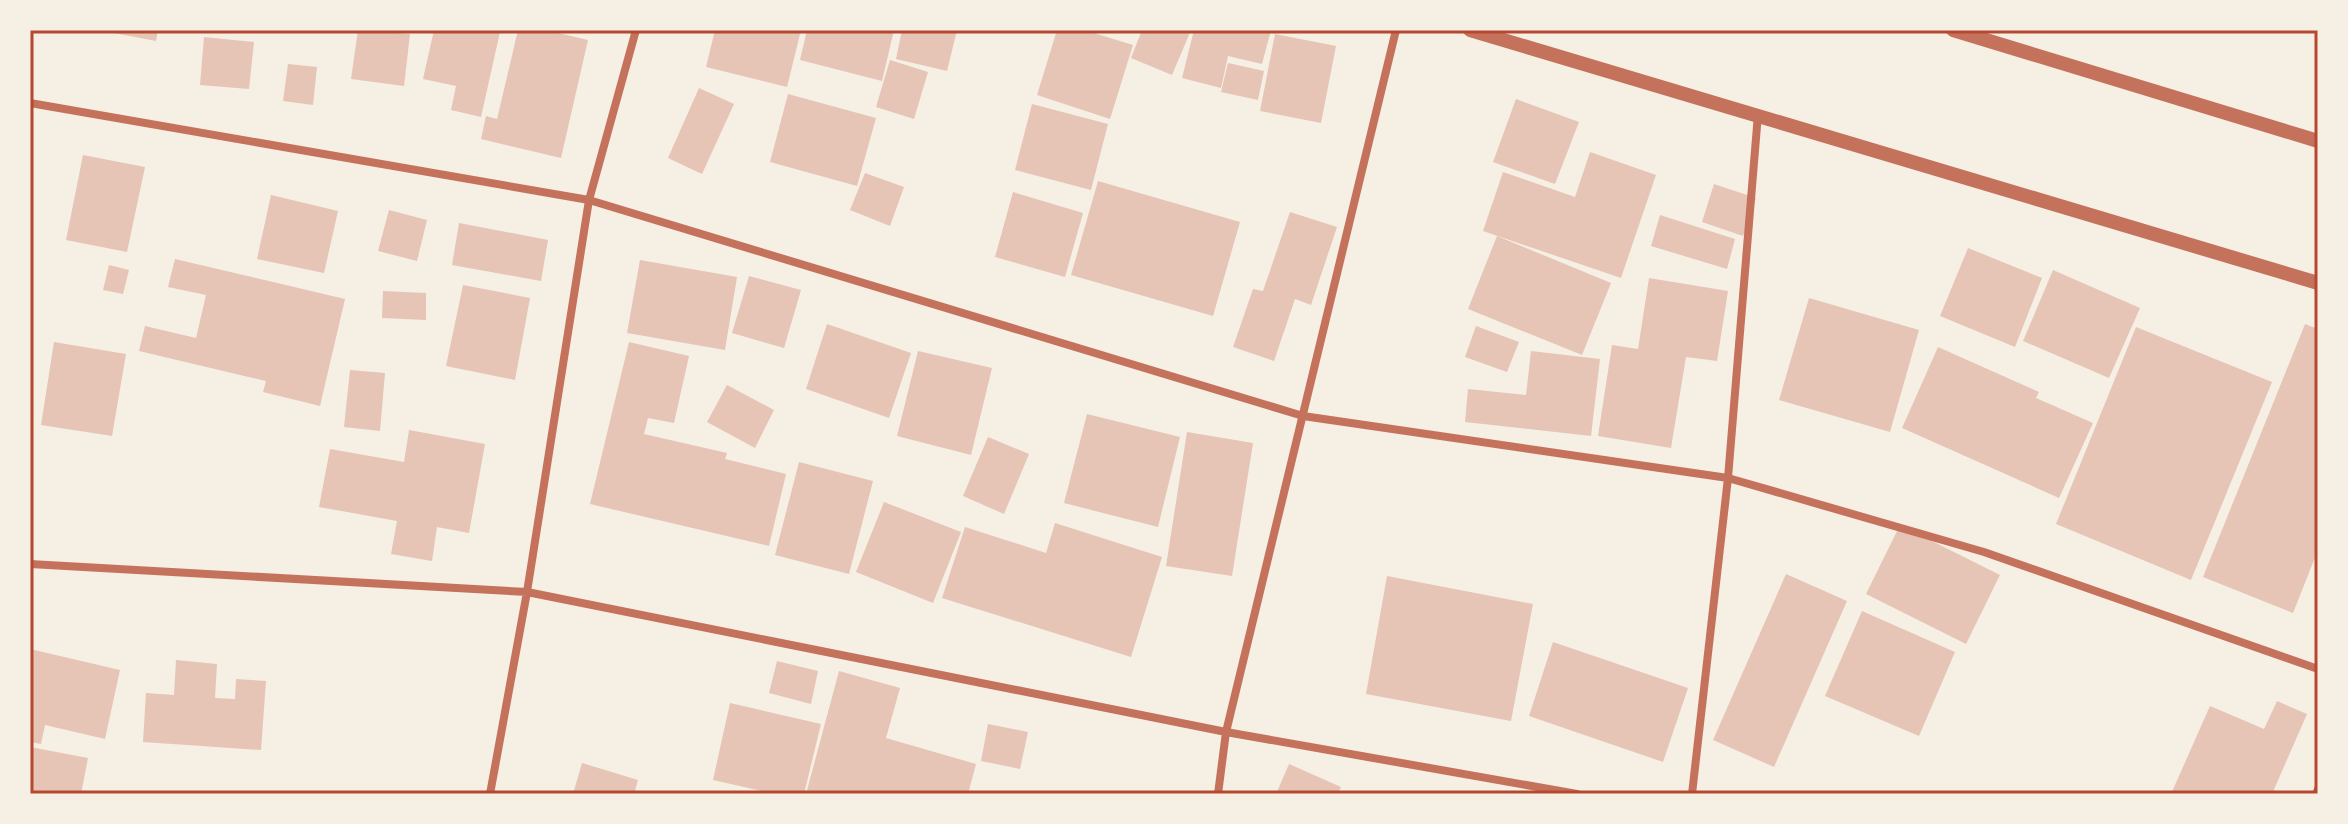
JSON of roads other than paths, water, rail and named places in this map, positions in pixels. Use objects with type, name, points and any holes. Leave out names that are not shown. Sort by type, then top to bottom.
[{"type":"street","points":[[490,794],[527,592],[589,200],[636,30]]},
{"type":"street","points":[[1218,794],[1226,732],[1396,30]]},
{"type":"street","points":[[1470,30],[2318,283]]},
{"type":"street","points":[[1953,30],[2318,141]]},
{"type":"street","points":[[30,103],[589,200],[1303,416],[1728,478],[1984,552],[2318,669]]},
{"type":"street","points":[[1692,794],[1728,478],[1758,114]]},
{"type":"street","points":[[30,564],[527,592],[1226,732],[1577,794]]}]
